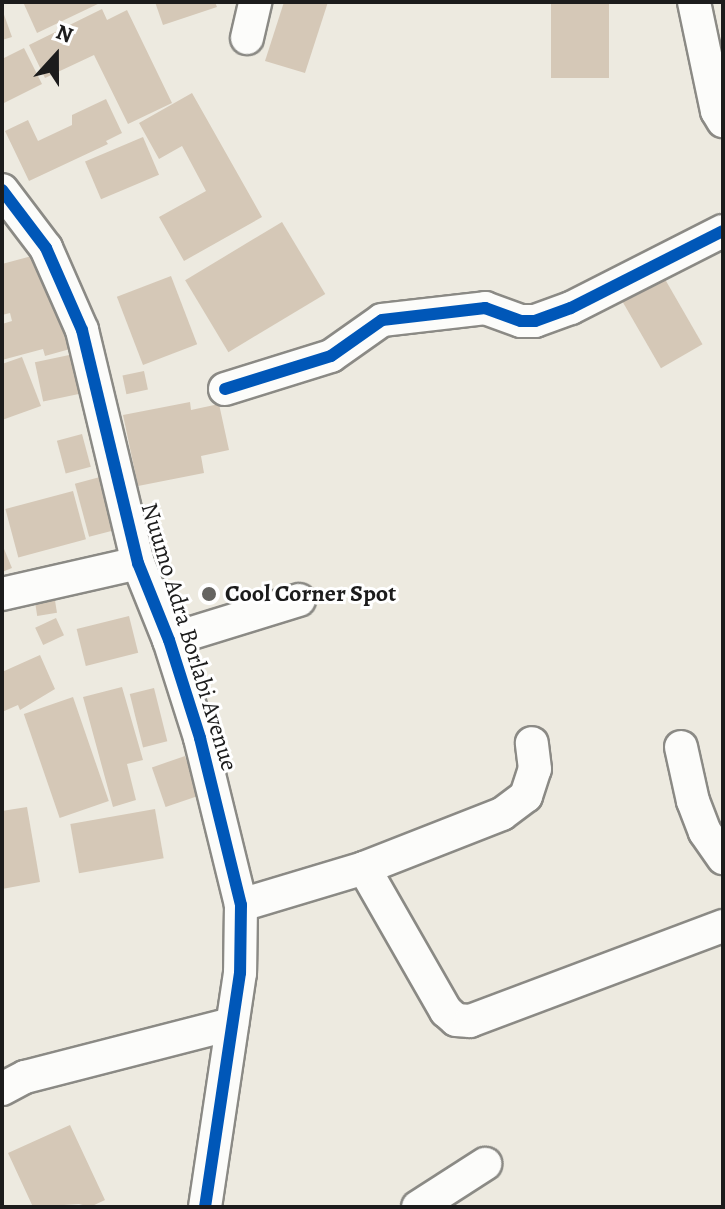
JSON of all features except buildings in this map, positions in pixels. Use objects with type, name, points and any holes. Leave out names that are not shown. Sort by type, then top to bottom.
[{"type":"street","points":[[247,38],[255,2]]},
{"type":"street","points":[[694,2],[717,111],[723,121]]},
{"type":"street","name":"Nuumo Adra Borlabi Avenue","points":[[2,190],[46,248],[82,330],[138,563],[169,640],[200,738],[241,905],[240,973],[205,1207]]},
{"type":"street","points":[[225,389],[331,356],[382,320],[485,308],[521,321],[535,321],[723,231]]},
{"type":"street","points":[[2,594],[138,563]]},
{"type":"street","points":[[169,640],[299,600]]},
{"type":"street","points":[[241,905],[364,868],[502,814],[526,796],[535,769],[532,743]]},
{"type":"street","points":[[681,747],[693,801],[705,832],[723,858]]},
{"type":"street","points":[[364,868],[446,1011],[456,1020],[470,1021],[723,926]]},
{"type":"street","points":[[2,1089],[25,1077],[232,1024]]},
{"type":"street","points":[[418,1207],[485,1164]]},
{"type":"cycle path","points":[[2,190],[46,248],[82,330],[138,563],[169,640],[200,738],[241,905],[240,973],[205,1207]]},
{"type":"cycle path","points":[[225,389],[331,356],[382,320],[485,308],[521,321],[535,321],[571,308],[723,231]]},
{"type":"place","name":"Cool Corner Spot","points":[[209,594]]}]
